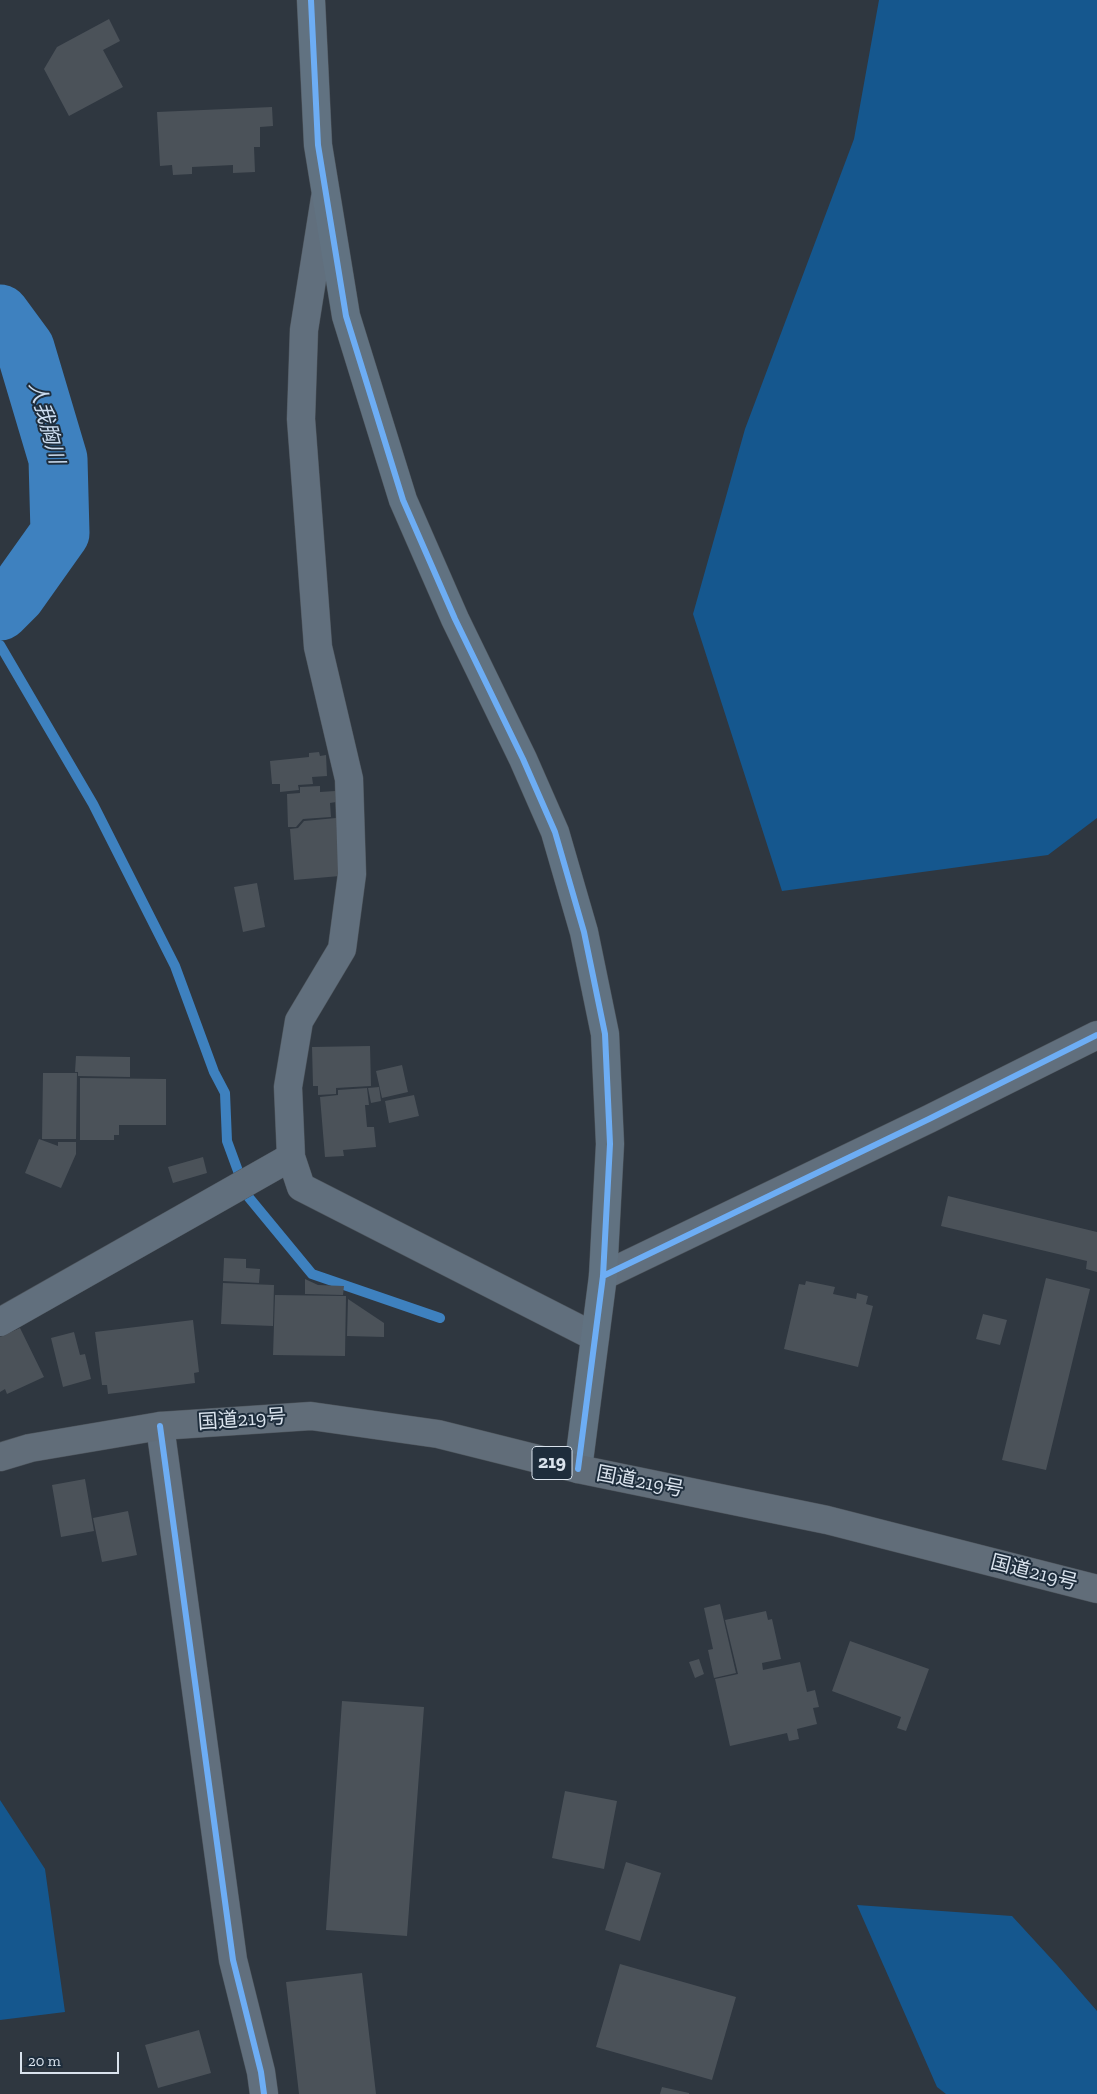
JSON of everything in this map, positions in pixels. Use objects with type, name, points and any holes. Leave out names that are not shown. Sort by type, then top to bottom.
[{"type":"highway","name":"国道219号","points":[[0,1456],[30,1448],[160,1426],[311,1416],[438,1434],[578,1469],[827,1520],[1097,1589]]},
{"type":"street","points":[[311,0],[318,145],[346,316],[403,500],[555,832],[584,932],[605,1034],[610,1144],[604,1276],[578,1469]]},
{"type":"street","points":[[325,197],[304,330],[301,419],[318,647],[349,779],[352,874],[342,949],[299,1021],[288,1087],[291,1157],[301,1187],[595,1337]]},
{"type":"street","points":[[604,1276],[929,1120],[1097,1035]]},
{"type":"street","points":[[0,1322],[291,1157]]},
{"type":"street","points":[[160,1426],[234,1960],[261,2072],[264,2094]]},
{"type":"shaded area","points":[[879,0],[1097,0],[1097,818],[1048,855],[782,891],[693,614],[745,429],[854,139]]},
{"type":"shaded area","points":[[0,1800],[45,1869],[65,2012],[0,2020]]},
{"type":"shaded area","points":[[857,1905],[1012,1916],[1097,2011],[1097,2094],[946,2094],[937,2087]]},
{"type":"building","points":[[109,19],[120,41],[103,50],[123,87],[69,116],[44,69],[57,47]]},
{"type":"building","points":[[272,107],[273,126],[260,127],[260,147],[254,147],[255,172],[233,173],[233,165],[192,167],[192,174],[173,175],[172,165],[160,166],[157,112]]},
{"type":"building","points":[[319,752],[320,756],[326,755],[327,776],[312,777],[313,784],[298,785],[299,790],[280,792],[280,784],[272,784],[270,761],[309,757],[309,753]]},
{"type":"building","points":[[320,786],[320,792],[335,791],[336,802],[330,803],[331,817],[303,819],[296,827],[288,827],[287,794],[300,793],[300,787]]},
{"type":"building","points":[[336,818],[340,876],[294,880],[290,829],[298,828],[304,821]]},
{"type":"building","points":[[257,883],[265,927],[243,932],[234,887]]},
{"type":"building","points":[[370,1046],[371,1086],[336,1088],[336,1094],[318,1095],[318,1086],[313,1086],[312,1047]]},
{"type":"building","points":[[76,1056],[130,1057],[130,1077],[78,1076],[78,1072],[75,1072]]},
{"type":"building","points":[[402,1065],[408,1092],[382,1098],[376,1071]]},
{"type":"building","points":[[43,1073],[77,1073],[76,1139],[42,1139]]},
{"type":"building","points":[[80,1078],[166,1079],[166,1125],[119,1125],[119,1135],[114,1135],[114,1140],[80,1140]]},
{"type":"building","points":[[379,1087],[381,1101],[371,1103],[368,1088]]},
{"type":"building","points":[[367,1088],[369,1105],[365,1105],[367,1127],[374,1127],[376,1147],[343,1150],[344,1156],[325,1157],[320,1097],[338,1095],[338,1090]]},
{"type":"building","points":[[414,1095],[419,1116],[389,1123],[385,1101]]},
{"type":"building","points":[[39,1139],[58,1146],[58,1142],[76,1142],[76,1154],[61,1188],[25,1173]]},
{"type":"building","points":[[203,1157],[207,1173],[173,1183],[168,1167]]},
{"type":"building","points":[[948,1196],[1097,1232],[1097,1272],[1086,1269],[1087,1261],[941,1226]]},
{"type":"building","points":[[224,1258],[246,1259],[246,1268],[260,1269],[259,1283],[223,1281]]},
{"type":"building","points":[[1046,1278],[1090,1289],[1046,1470],[1002,1460]]},
{"type":"building","points":[[305,1279],[318,1285],[344,1286],[343,1295],[305,1294]]},
{"type":"building","points":[[806,1281],[835,1287],[833,1294],[856,1299],[857,1293],[868,1296],[866,1304],[873,1306],[858,1367],[784,1349],[799,1284],[805,1285]]},
{"type":"building","points":[[223,1283],[274,1285],[273,1326],[221,1324]]},
{"type":"building","points":[[275,1295],[346,1296],[345,1356],[273,1355]]},
{"type":"building","points":[[348,1299],[384,1323],[384,1337],[347,1336]]},
{"type":"building","points":[[983,1314],[1007,1320],[1000,1345],[976,1339]]},
{"type":"building","points":[[193,1320],[199,1372],[194,1373],[195,1383],[108,1394],[107,1385],[102,1385],[95,1332]]},
{"type":"building","points":[[20,1328],[44,1377],[7,1394],[5,1389],[0,1392],[0,1337]]},
{"type":"building","points":[[74,1332],[80,1355],[85,1354],[91,1379],[63,1387],[51,1338]]},
{"type":"building","points":[[85,1479],[94,1531],[61,1537],[52,1485]]},
{"type":"building","points":[[128,1511],[137,1555],[102,1562],[93,1518]]},
{"type":"building","points":[[720,1604],[736,1673],[714,1678],[708,1650],[713,1649],[704,1608]]},
{"type":"building","points":[[766,1611],[768,1620],[772,1619],[781,1659],[762,1663],[763,1670],[800,1662],[807,1692],[815,1690],[819,1707],[813,1708],[817,1724],[797,1729],[799,1739],[789,1741],[787,1733],[730,1746],[715,1679],[738,1674],[725,1620]]},
{"type":"building","points":[[850,1641],[929,1669],[906,1731],[897,1728],[901,1717],[832,1691]]},
{"type":"building","points":[[699,1659],[704,1674],[695,1678],[689,1662]]},
{"type":"building","points":[[342,1701],[424,1707],[407,1936],[326,1930]]},
{"type":"building","points":[[565,1791],[617,1801],[604,1869],[552,1858]]},
{"type":"building","points":[[626,1862],[661,1873],[640,1941],[605,1930]]},
{"type":"building","points":[[620,1964],[736,1997],[712,2080],[596,2047]]},
{"type":"building","points":[[362,1973],[376,2094],[299,2094],[286,1982]]},
{"type":"building","points":[[199,2030],[211,2073],[158,2088],[145,2045]]},
{"type":"building","points":[[662,2087],[689,2093],[689,2094],[660,2094]]},
{"type":"waterway","name":"人我胸川","points":[[0,314],[25,348],[58,459],[60,533],[16,595],[0,611]]},
{"type":"waterway","points":[[0,645],[93,804],[175,966],[214,1072],[225,1093],[227,1141],[238,1171]]},
{"type":"waterway","points":[[246,1194],[312,1274],[440,1318]]},
{"type":"cycle path","points":[[311,0],[318,145],[346,316],[403,500],[455,619],[523,759],[555,832],[584,932],[605,1034],[610,1144],[603,1276],[578,1469]]},
{"type":"cycle path","points":[[603,1276],[929,1119],[1097,1035]]},
{"type":"cycle path","points":[[160,1426],[233,1960],[261,2072],[264,2094]]}]
